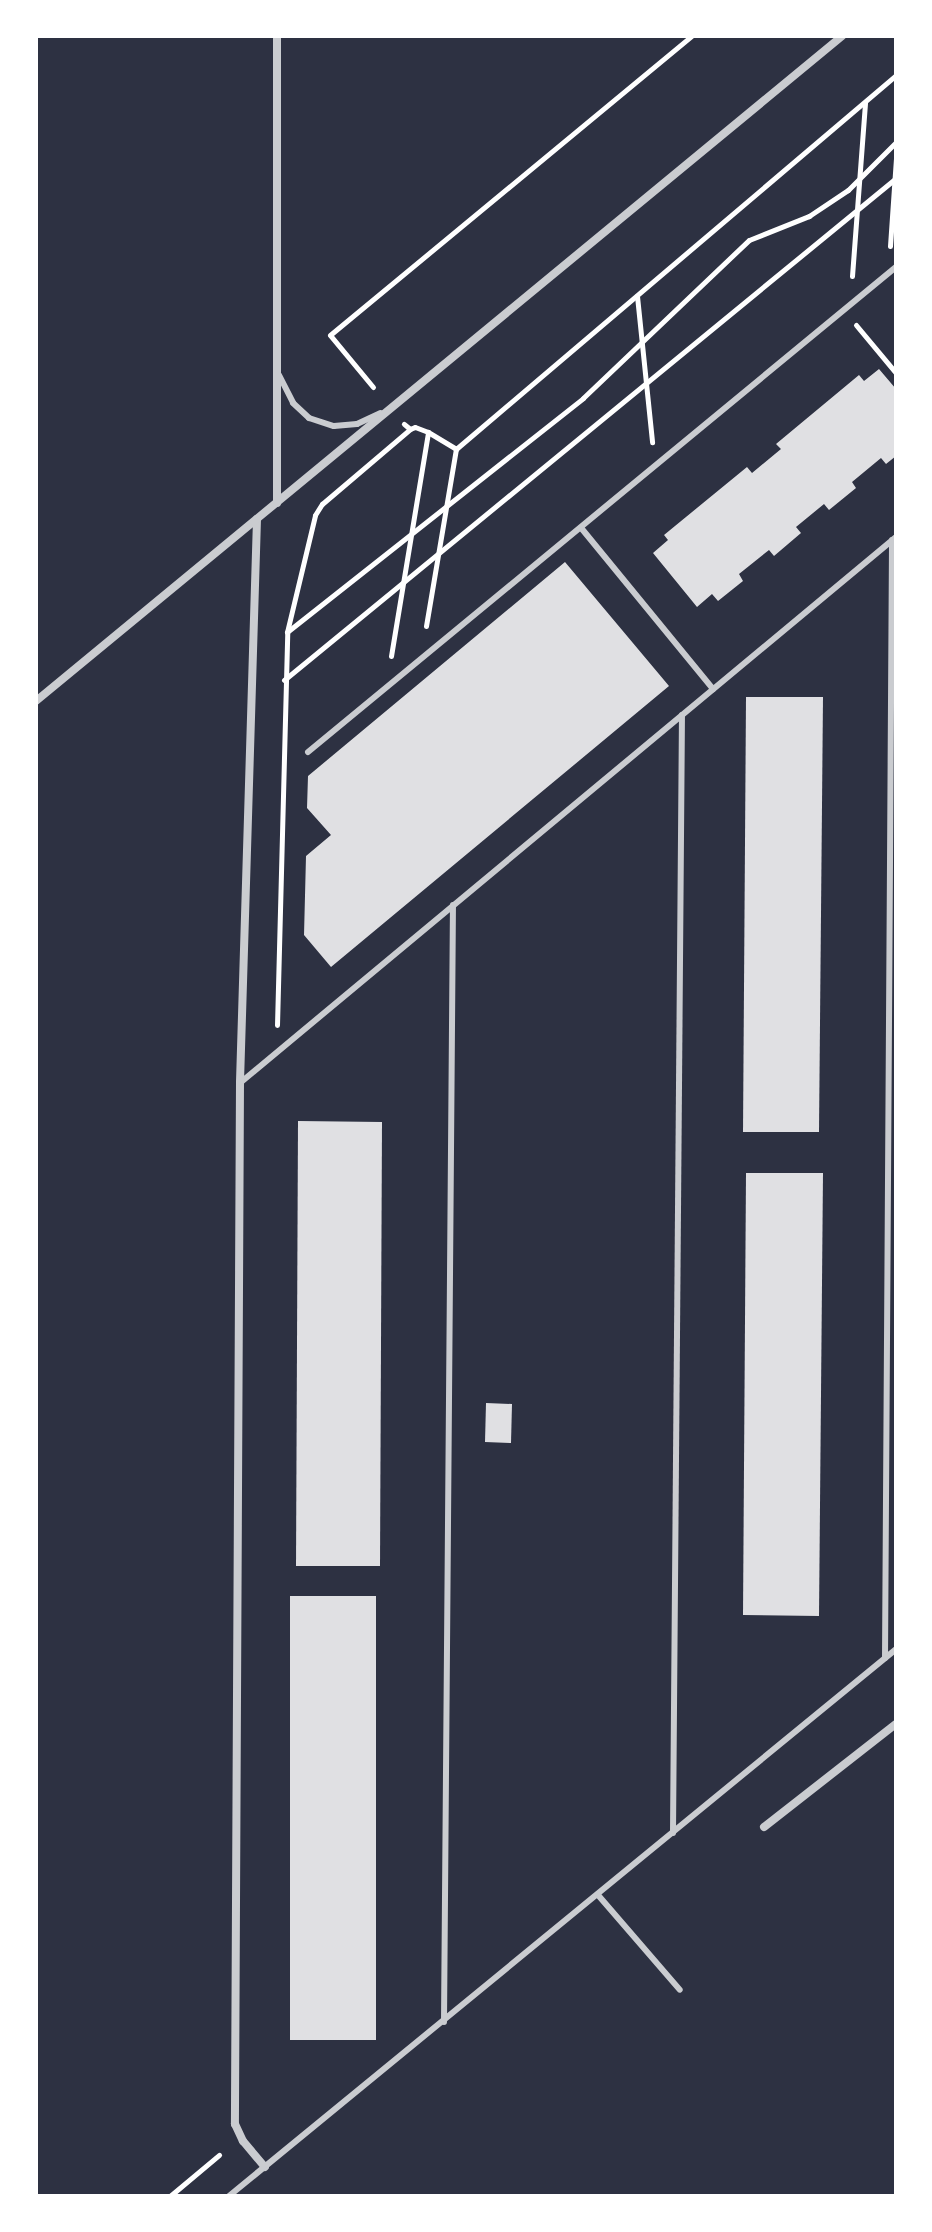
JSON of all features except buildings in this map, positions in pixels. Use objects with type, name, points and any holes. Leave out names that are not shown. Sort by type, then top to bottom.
[{"type":"street","points":[[277,36],[277,503]]},
{"type":"street","points":[[36,701],[842,36]]},
{"type":"street","points":[[257,519],[240,1083],[235,2124],[243,2141],[265,2167]]},
{"type":"street","points":[[764,1827],[896,1724]]},
{"type":"lane","points":[[308,752],[896,267]]},
{"type":"lane","points":[[277,371],[293,403],[309,418],[334,426],[357,424],[391,408]]},
{"type":"lane","points":[[582,529],[713,689]]},
{"type":"lane","points":[[240,1083],[894,538]]},
{"type":"lane","points":[[885,1658],[894,538]]},
{"type":"lane","points":[[673,1833],[682,715]]},
{"type":"lane","points":[[444,2022],[453,905]]},
{"type":"lane","points":[[229,2196],[896,1649]]},
{"type":"lane","points":[[598,1895],[680,1990]]},
{"type":"path","points":[[373,387],[330,335],[692,36]]},
{"type":"path","points":[[424,639],[456,449],[896,75]]},
{"type":"path","points":[[852,277],[865,101]]},
{"type":"path","points":[[287,632],[583,398],[749,240],[809,216],[859,180],[896,142]]},
{"type":"path","points":[[890,246],[896,159]]},
{"type":"path","points":[[284,680],[895,178]]},
{"type":"path","points":[[637,295],[652,446]]},
{"type":"path","points":[[844,310],[896,373]]},
{"type":"path","points":[[400,420],[410,429]]},
{"type":"path","points":[[277,1052],[287,632],[310,529],[322,504],[410,429],[415,427],[428,432],[456,449]]},
{"type":"path","points":[[389,669],[428,432]]},
{"type":"path","points":[[170,2196],[219,2155]]}]
